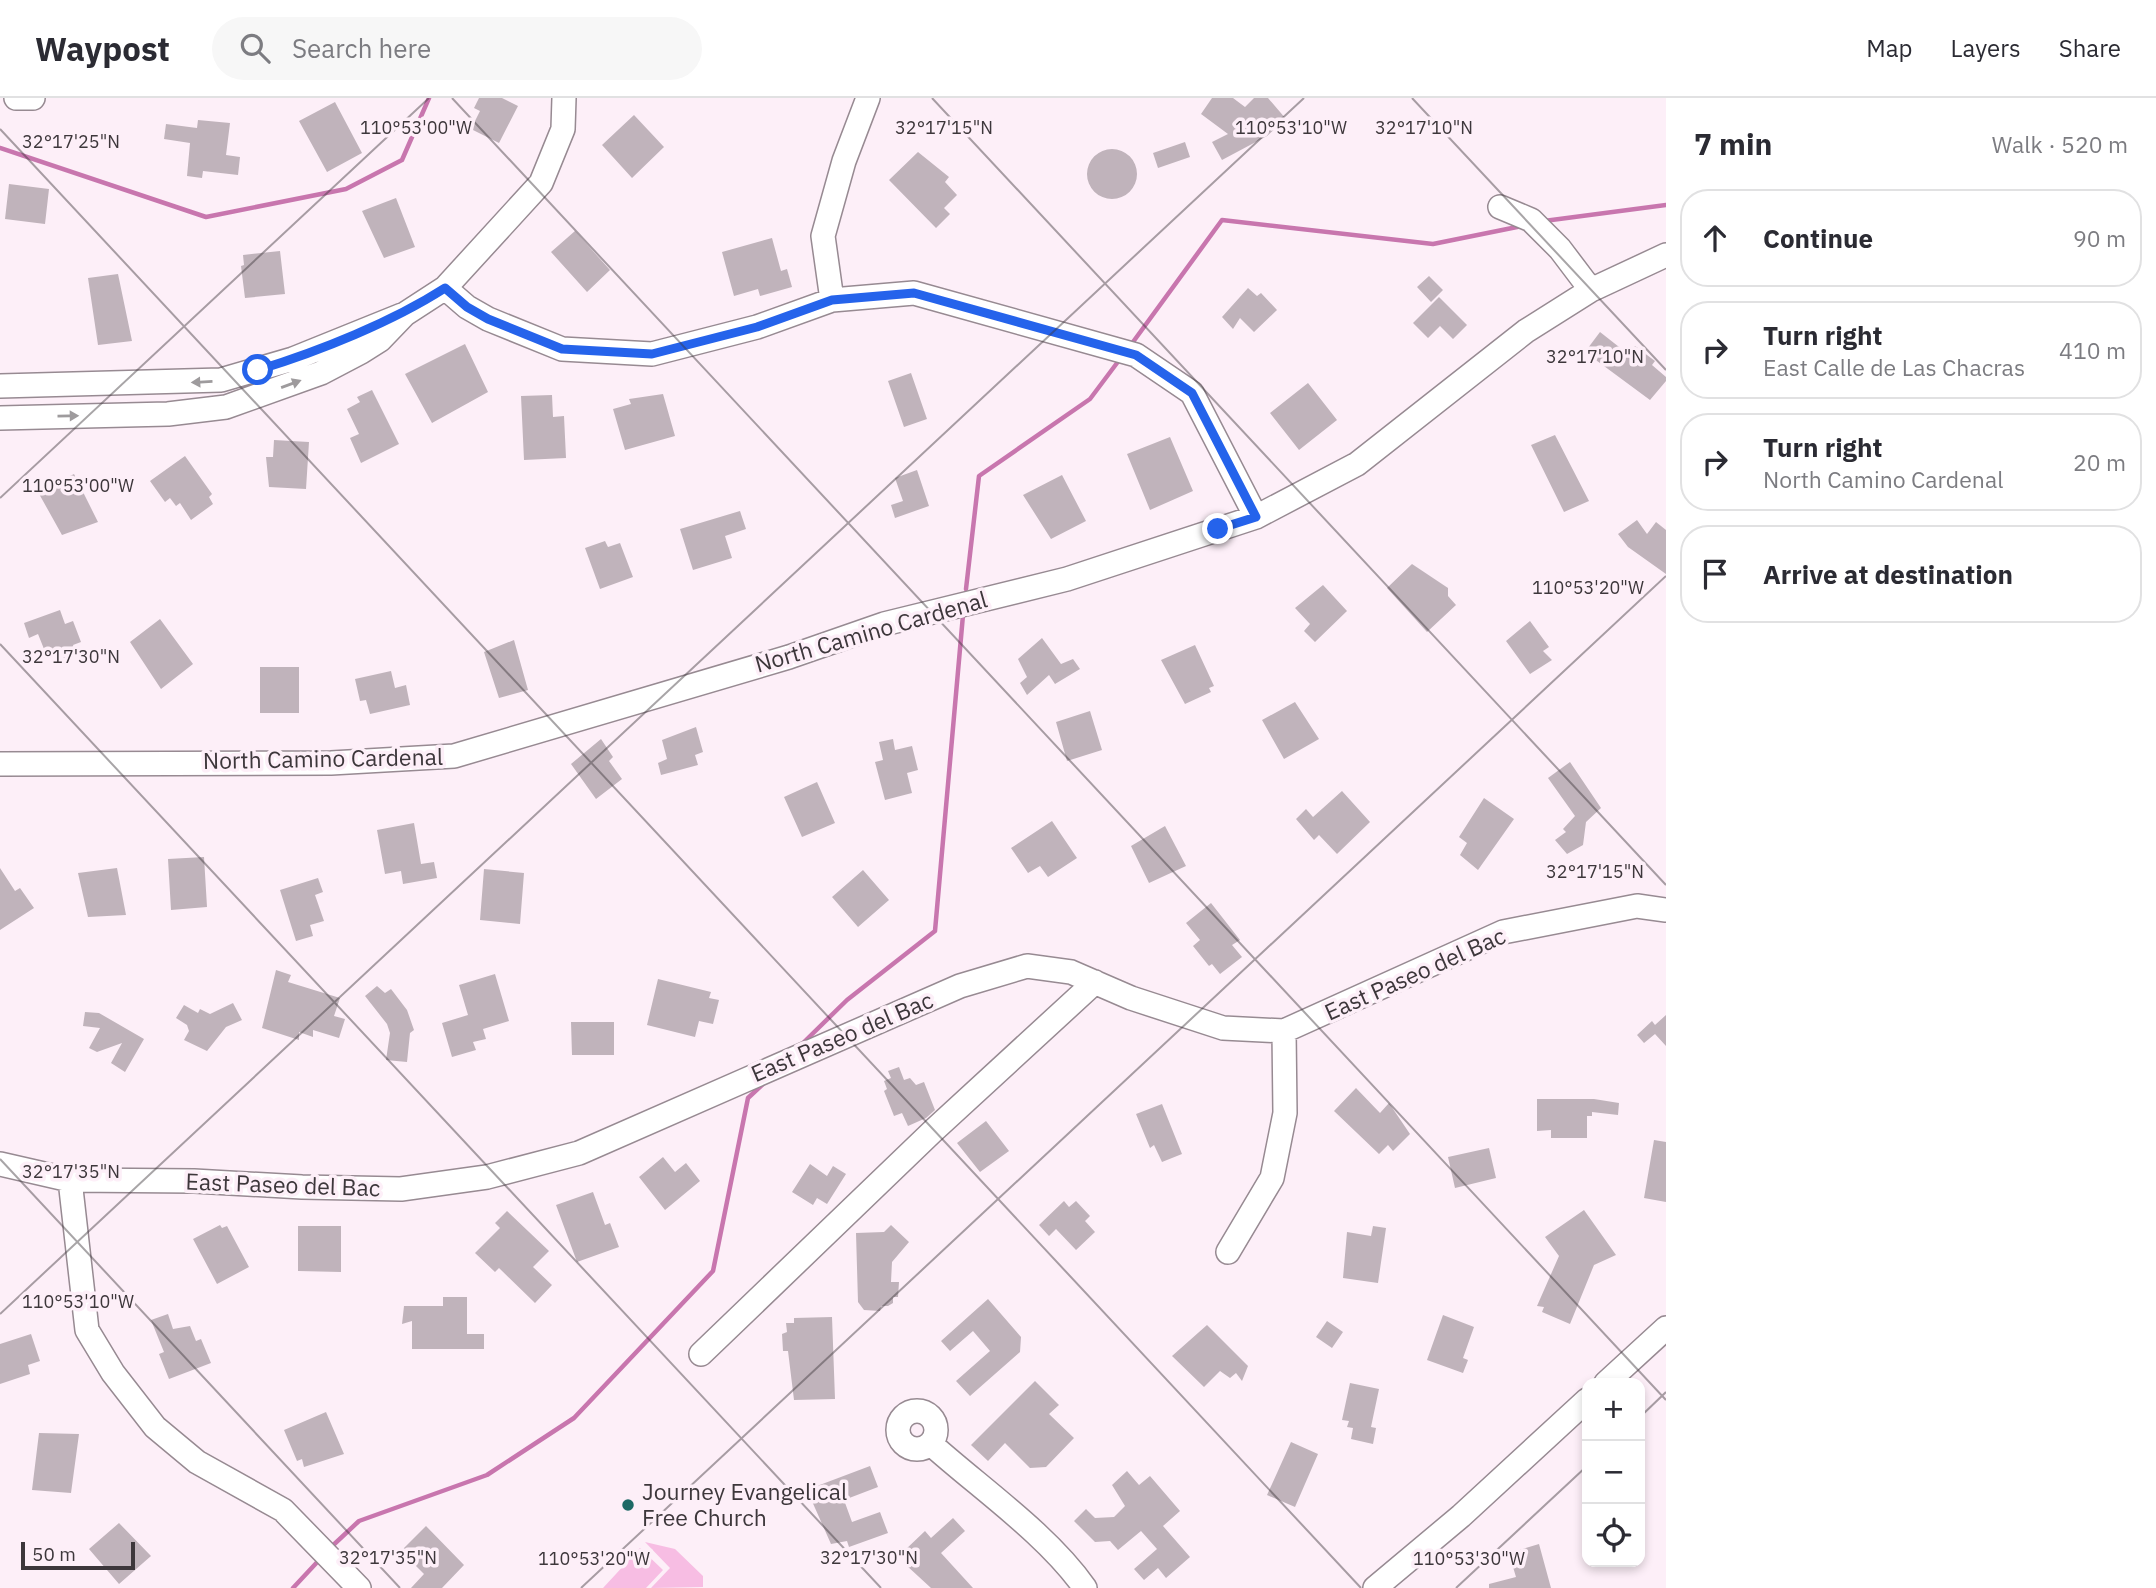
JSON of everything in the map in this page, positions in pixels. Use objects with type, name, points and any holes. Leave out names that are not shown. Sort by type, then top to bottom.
[{"type":"street","points":[[16,98],[33,98]]},
{"type":"street","points":[[0,386],[221,380],[293,359],[405,314],[445,288],[541,184],[563,129],[564,98]]},
{"type":"street","points":[[832,300],[823,236],[844,161],[868,98]]},
{"type":"street","points":[[1500,207],[1531,220],[1560,249],[1591,290]]},
{"type":"street","name":"North Camino Cardenal","points":[[0,764],[331,764],[454,757],[712,677],[789,657],[884,624],[1067,579],[1256,517],[1357,464],[1527,331],[1591,290],[1666,256]]},
{"type":"street","points":[[445,288],[467,307],[488,319],[562,349],[652,354],[757,327],[832,300],[914,293],[1136,355],[1192,393],[1256,517]]},
{"type":"street","points":[[0,418],[169,414],[226,407],[321,373],[380,340],[405,314]]},
{"type":"street","name":"East Paseo del Bac","points":[[0,1164],[70,1180],[401,1189],[487,1177],[579,1153],[960,986],[1027,966],[1071,972],[1131,998],[1223,1028],[1284,1031],[1503,932],[1637,906],[1666,910]]},
{"type":"street","points":[[701,1354],[934,1130],[1095,982]]},
{"type":"street","points":[[1228,1252],[1272,1178],[1285,1113],[1284,1031]]},
{"type":"street","points":[[70,1180],[87,1330],[113,1373],[155,1427],[197,1462],[283,1510],[359,1588]]},
{"type":"street","points":[[1611,1378],[1666,1328]]},
{"type":"street","points":[[1375,1588],[1461,1516],[1582,1405]]},
{"type":"street","points":[[931,1444],[1024,1525],[1074,1573],[1085,1588]]},
{"type":"shaded area","points":[[645,1542],[675,1549],[703,1576],[703,1587],[651,1588],[670,1568]]},
{"type":"shaded area","points":[[640,1548],[663,1570],[646,1588],[603,1588]]},
{"type":"building","points":[[479,98],[502,98],[518,106],[499,143],[471,129],[480,111],[474,108]]},
{"type":"building","points":[[1212,98],[1233,98],[1245,107],[1254,98],[1268,98],[1286,119],[1267,136],[1222,160],[1212,142],[1228,134],[1201,114]]},
{"type":"building","points":[[335,102],[362,153],[327,172],[299,121]]},
{"type":"building","points":[[634,115],[664,147],[632,178],[602,145]]},
{"type":"building","points":[[198,120],[230,123],[226,155],[240,157],[238,175],[203,171],[202,178],[187,176],[190,143],[164,139],[166,124],[197,128]]},
{"type":"building","points":[[1185,142],[1190,157],[1158,168],[1153,153]]},
{"type":"building","points":[[1112,149],[1130,156],[1137,174],[1130,192],[1112,199],[1094,192],[1087,174],[1094,156]]},
{"type":"building","points":[[918,152],[949,177],[945,182],[957,195],[944,208],[950,214],[936,228],[889,180]]},
{"type":"building","points":[[9,184],[49,189],[45,224],[5,219]]},
{"type":"building","points":[[396,198],[415,247],[384,258],[362,211]]},
{"type":"building","points":[[575,231],[610,270],[587,292],[551,252]]},
{"type":"building","points":[[772,238],[781,271],[787,269],[792,287],[760,296],[758,289],[734,296],[722,252]]},
{"type":"building","points":[[280,251],[285,294],[245,298],[241,266],[244,265],[243,255]]},
{"type":"building","points":[[118,274],[132,341],[98,345],[88,278]]},
{"type":"building","points":[[1429,276],[1443,290],[1431,302],[1417,287]]},
{"type":"building","points":[[1248,288],[1257,296],[1261,293],[1277,310],[1254,332],[1240,318],[1233,329],[1222,317]]},
{"type":"building","points":[[1439,297],[1467,325],[1453,339],[1440,326],[1428,338],[1413,323]]},
{"type":"building","points":[[1600,332],[1628,354],[1635,346],[1655,361],[1652,365],[1666,377],[1666,381],[1650,400],[1585,352]]},
{"type":"building","points":[[465,344],[488,392],[432,423],[405,374]]},
{"type":"building","points":[[911,373],[927,419],[904,427],[888,381]]},
{"type":"building","points":[[1308,383],[1337,420],[1299,450],[1270,413]]},
{"type":"building","points":[[372,390],[399,444],[361,463],[350,438],[359,434],[347,409],[360,402],[357,397]]},
{"type":"building","points":[[663,394],[675,436],[625,450],[613,409],[631,404],[629,399]]},
{"type":"building","points":[[552,395],[553,417],[564,416],[566,458],[524,460],[521,396]]},
{"type":"building","points":[[1555,435],[1589,501],[1564,512],[1531,445]]},
{"type":"building","points":[[1170,437],[1193,491],[1150,510],[1127,454]]},
{"type":"building","points":[[274,440],[309,442],[306,489],[269,487],[266,457],[273,457]]},
{"type":"building","points":[[185,456],[212,494],[209,497],[213,504],[191,520],[180,503],[176,506],[170,498],[165,502],[150,481]]},
{"type":"building","points":[[917,470],[929,506],[895,518],[891,505],[903,501],[895,478]]},
{"type":"building","points":[[74,474],[98,522],[62,535],[38,492]]},
{"type":"building","points":[[1062,475],[1086,521],[1051,539],[1023,495]]},
{"type":"building","points":[[740,511],[746,529],[725,536],[732,558],[693,570],[680,529]]},
{"type":"building","points":[[1637,520],[1647,534],[1656,522],[1666,530],[1666,574],[1628,547],[1618,534]]},
{"type":"building","points":[[605,541],[608,547],[620,543],[633,577],[600,589],[585,548]]},
{"type":"building","points":[[1412,564],[1448,588],[1448,596],[1456,605],[1427,632],[1387,588]]},
{"type":"building","points":[[1323,585],[1347,611],[1315,642],[1304,631],[1310,624],[1295,608]]},
{"type":"building","points":[[60,610],[65,624],[73,621],[81,642],[73,645],[76,653],[64,658],[60,649],[46,654],[38,634],[29,638],[24,623]]},
{"type":"building","points":[[160,619],[193,664],[161,689],[130,642]]},
{"type":"building","points":[[1530,621],[1549,647],[1543,651],[1552,660],[1530,674],[1506,641]]},
{"type":"building","points":[[1042,638],[1061,664],[1073,659],[1080,669],[1055,684],[1049,675],[1027,695],[1020,683],[1027,677],[1018,659]]},
{"type":"building","points":[[514,640],[528,690],[499,698],[484,652]]},
{"type":"building","points":[[1195,645],[1214,686],[1209,688],[1211,692],[1185,704],[1161,660]]},
{"type":"building","points":[[260,667],[299,667],[299,713],[260,713]]},
{"type":"building","points":[[391,671],[395,688],[406,685],[410,705],[370,714],[366,700],[360,701],[355,679]]},
{"type":"building","points":[[1295,702],[1319,739],[1284,759],[1262,720]]},
{"type":"building","points":[[1090,711],[1102,750],[1067,761],[1056,722]]},
{"type":"building","points":[[696,727],[703,752],[695,755],[698,765],[661,775],[658,763],[667,759],[662,740]]},
{"type":"building","points":[[601,739],[613,757],[609,761],[622,779],[596,799],[571,764]]},
{"type":"building","points":[[893,739],[895,750],[912,746],[918,770],[907,773],[912,793],[885,800],[875,762],[883,760],[879,742]]},
{"type":"building","points":[[1570,762],[1601,808],[1586,822],[1583,845],[1567,854],[1555,840],[1566,832],[1563,829],[1575,816],[1548,778]]},
{"type":"building","points":[[817,782],[835,823],[802,837],[784,797]]},
{"type":"building","points":[[1342,791],[1370,822],[1337,854],[1319,835],[1314,840],[1296,819],[1306,809],[1313,817]]},
{"type":"building","points":[[1484,798],[1514,819],[1478,870],[1460,855],[1467,843],[1459,837]]},
{"type":"building","points":[[1052,821],[1077,858],[1048,877],[1040,866],[1028,873],[1011,848]]},
{"type":"building","points":[[414,823],[421,864],[434,862],[437,878],[403,884],[401,871],[385,874],[377,830]]},
{"type":"building","points":[[1165,826],[1186,866],[1149,883],[1131,846]]},
{"type":"building","points":[[204,857],[207,907],[171,910],[168,859]]},
{"type":"building","points":[[0,868],[15,891],[20,888],[34,908],[0,930]]},
{"type":"building","points":[[117,868],[126,915],[88,917],[78,873]]},
{"type":"building","points":[[484,869],[524,873],[520,924],[480,920]]},
{"type":"building","points":[[863,870],[889,900],[858,927],[832,897]]},
{"type":"building","points":[[318,878],[323,892],[315,895],[324,921],[310,925],[313,936],[296,941],[280,890]]},
{"type":"building","points":[[1211,903],[1240,940],[1232,945],[1242,957],[1220,974],[1212,964],[1209,966],[1193,946],[1200,940],[1186,923]]},
{"type":"building","points":[[276,970],[291,975],[288,982],[340,998],[334,1016],[345,1019],[339,1038],[313,1030],[313,1037],[299,1032],[299,1040],[262,1028]]},
{"type":"building","points":[[495,974],[509,1021],[483,1029],[486,1039],[473,1042],[476,1050],[452,1057],[442,1023],[468,1015],[459,985]]},
{"type":"building","points":[[658,979],[711,992],[709,998],[719,1000],[713,1024],[699,1021],[695,1037],[647,1025]]},
{"type":"building","points":[[377,986],[385,993],[391,989],[407,1010],[414,1030],[410,1033],[407,1062],[386,1060],[390,1033],[387,1024],[365,996]]},
{"type":"building","points":[[233,1003],[242,1020],[226,1027],[207,1051],[184,1040],[189,1031],[187,1025],[176,1018],[184,1005],[198,1013],[200,1009],[210,1014]]},
{"type":"building","points":[[85,1012],[99,1013],[144,1039],[125,1072],[111,1063],[122,1043],[97,1052],[89,1048],[100,1028],[83,1026]]},
{"type":"building","points":[[1666,1015],[1666,1046],[1655,1034],[1644,1043],[1637,1035],[1652,1021],[1655,1025]]},
{"type":"building","points":[[571,1022],[614,1022],[614,1055],[572,1055]]},
{"type":"building","points":[[899,1067],[904,1080],[910,1078],[916,1085],[924,1082],[935,1110],[926,1118],[908,1126],[902,1113],[894,1116],[884,1091],[887,1089],[884,1081],[891,1078],[888,1071]]},
{"type":"building","points":[[1356,1088],[1380,1113],[1389,1103],[1410,1134],[1393,1151],[1388,1145],[1379,1154],[1334,1111]]},
{"type":"building","points":[[1537,1099],[1594,1099],[1619,1103],[1618,1115],[1592,1112],[1592,1116],[1587,1116],[1587,1138],[1551,1138],[1551,1130],[1537,1131]]},
{"type":"building","points":[[1162,1104],[1182,1154],[1162,1162],[1154,1145],[1150,1148],[1136,1114]]},
{"type":"building","points":[[986,1121],[1009,1151],[980,1172],[957,1143]]},
{"type":"building","points":[[1654,1140],[1666,1142],[1666,1202],[1644,1198]]},
{"type":"building","points":[[1489,1148],[1496,1178],[1455,1188],[1448,1157]]},
{"type":"building","points":[[663,1157],[675,1172],[686,1163],[700,1181],[665,1210],[639,1177]]},
{"type":"building","points":[[810,1164],[827,1176],[833,1166],[846,1174],[827,1204],[817,1198],[813,1205],[792,1192]]},
{"type":"building","points":[[593,1192],[605,1225],[610,1223],[619,1247],[577,1262],[556,1205]]},
{"type":"building","points":[[1064,1201],[1069,1207],[1076,1201],[1090,1216],[1085,1221],[1095,1232],[1076,1250],[1056,1229],[1049,1236],[1039,1225]]},
{"type":"building","points":[[1584,1210],[1616,1255],[1594,1265],[1570,1324],[1542,1312],[1544,1307],[1537,1306],[1559,1256],[1545,1237]]},
{"type":"building","points":[[507,1211],[549,1251],[533,1267],[552,1285],[535,1303],[499,1268],[495,1272],[475,1253],[500,1228],[495,1223]]},
{"type":"building","points":[[220,1225],[222,1228],[227,1226],[249,1267],[217,1284],[193,1239]]},
{"type":"building","points":[[891,1225],[909,1242],[892,1262],[891,1282],[899,1282],[898,1297],[893,1297],[893,1303],[888,1306],[881,1306],[880,1311],[864,1310],[858,1302],[856,1233],[884,1232]]},
{"type":"building","points":[[298,1226],[341,1226],[341,1272],[298,1271]]},
{"type":"building","points":[[1373,1226],[1386,1228],[1378,1283],[1343,1278],[1347,1232],[1371,1236]]},
{"type":"building","points":[[443,1297],[467,1297],[467,1334],[484,1334],[484,1349],[412,1349],[412,1321],[402,1324],[404,1306],[443,1306]]},
{"type":"building","points":[[988,1299],[1021,1337],[1020,1352],[970,1396],[956,1381],[990,1351],[973,1331],[950,1351],[941,1341]]},
{"type":"building","points":[[168,1314],[173,1329],[190,1326],[196,1341],[201,1339],[211,1363],[169,1379],[159,1354],[164,1352],[151,1320]]},
{"type":"building","points":[[1443,1315],[1474,1327],[1463,1358],[1468,1360],[1463,1373],[1427,1360]]},
{"type":"building","points":[[832,1317],[835,1399],[794,1400],[788,1351],[783,1351],[782,1334],[787,1332],[786,1323],[794,1323],[794,1318]]},
{"type":"building","points":[[1327,1321],[1343,1332],[1332,1348],[1316,1337]]},
{"type":"building","points":[[1207,1325],[1248,1366],[1242,1381],[1236,1373],[1230,1378],[1220,1371],[1204,1387],[1172,1356]]},
{"type":"building","points":[[31,1334],[40,1361],[28,1365],[30,1374],[0,1384],[0,1344]]},
{"type":"building","points":[[1035,1381],[1059,1405],[1049,1414],[1074,1438],[1046,1467],[1030,1468],[1005,1443],[988,1461],[971,1445]]},
{"type":"building","points":[[1350,1383],[1379,1389],[1371,1427],[1376,1428],[1373,1444],[1351,1439],[1353,1428],[1347,1427],[1349,1421],[1342,1420]]},
{"type":"building","points":[[326,1412],[344,1454],[304,1467],[302,1459],[297,1461],[284,1430]]},
{"type":"building","points":[[39,1433],[79,1434],[71,1493],[32,1490]]},
{"type":"building","points":[[1291,1442],[1318,1454],[1295,1507],[1267,1495]]},
{"type":"building","points":[[870,1466],[878,1487],[844,1500],[852,1522],[880,1512],[888,1533],[849,1547],[847,1541],[831,1544],[811,1499],[817,1486]]},
{"type":"building","points":[[1127,1471],[1139,1485],[1150,1476],[1180,1511],[1163,1526],[1190,1557],[1166,1578],[1158,1568],[1144,1580],[1134,1569],[1157,1549],[1141,1531],[1118,1550],[1110,1541],[1095,1542],[1074,1521],[1086,1509],[1095,1518],[1114,1517],[1125,1506],[1112,1485]]},
{"type":"building","points":[[953,1518],[965,1531],[941,1553],[973,1588],[931,1588],[906,1565],[912,1559],[904,1551],[925,1531],[931,1538]]},
{"type":"building","points":[[119,1523],[151,1556],[119,1584],[89,1549]]},
{"type":"building","points":[[426,1526],[464,1565],[442,1588],[411,1588],[424,1574],[401,1551]]},
{"type":"building","points":[[1539,1544],[1551,1588],[1489,1588],[1489,1584],[1516,1577],[1513,1567],[1517,1566],[1513,1552]]},
{"type":"waterway","points":[[0,148],[206,217],[346,189],[402,160],[429,98]]},
{"type":"waterway","points":[[1544,221],[1666,205]]},
{"type":"waterway","points":[[1133,342],[1222,220],[1433,244],[1522,226]]},
{"type":"waterway","points":[[966,589],[979,476],[1090,399],[1117,363]]},
{"type":"waterway","points":[[801,1045],[847,1000],[935,931],[963,615]]},
{"type":"waterway","points":[[329,1549],[359,1521],[487,1475],[574,1418],[713,1271],[748,1098],[763,1084]]},
{"type":"waterway","points":[[293,1588],[321,1558]]},
{"type":"place","name":"Journey Evangelical Free Church","points":[[628,1505]]},
{"type":"route","points":[[258,370],[293,359],[367,327],[405,314],[445,288],[467,307],[488,319],[562,349],[652,354],[757,327],[832,300],[914,293],[1136,355],[1192,393],[1256,517],[1218,529]]}]
